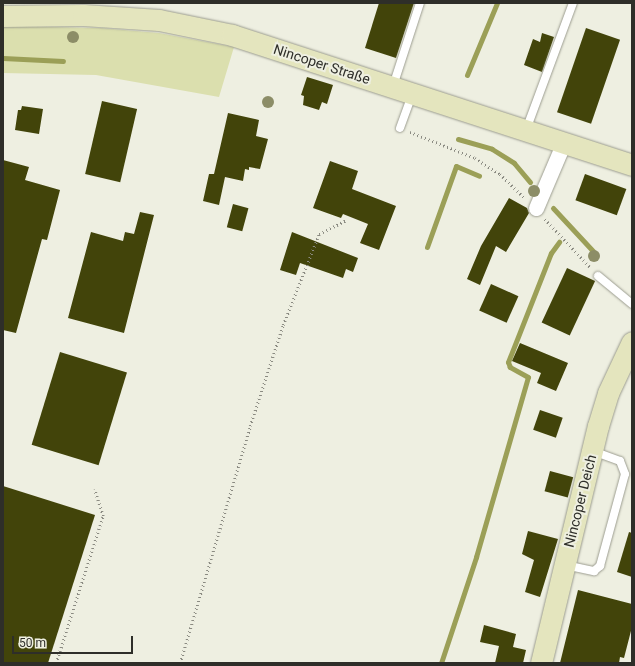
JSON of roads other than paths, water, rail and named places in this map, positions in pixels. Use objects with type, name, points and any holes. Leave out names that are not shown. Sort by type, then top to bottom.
[{"type":"main road","name":"Nincoper Straße","points":[[8,14],[94,12],[160,20],[232,34],[632,165]]},
{"type":"main road","name":"Nincoper Deich","points":[[541,663],[592,451],[608,393],[632,342]]},
{"type":"street","points":[[536,208],[564,142]]},
{"type":"lane","points":[[393,86],[420,3]]},
{"type":"lane","points":[[526,130],[572,3]]},
{"type":"lane","points":[[400,128],[413,93]]},
{"type":"lane","points":[[598,276],[632,304]]},
{"type":"lane","points":[[565,565],[594,571],[600,566],[625,474],[620,461],[592,451]]},
{"type":"waterway","points":[[467,75],[497,3]]},
{"type":"waterway","points":[[3,58],[63,61]]},
{"type":"waterway","points":[[458,139],[492,149],[514,163],[530,182]]},
{"type":"waterway","points":[[427,247],[456,166],[479,176]]},
{"type":"waterway","points":[[553,208],[593,251]]},
{"type":"waterway","points":[[441,663],[476,557],[528,377],[510,367],[508,362],[551,253],[559,242]]}]
